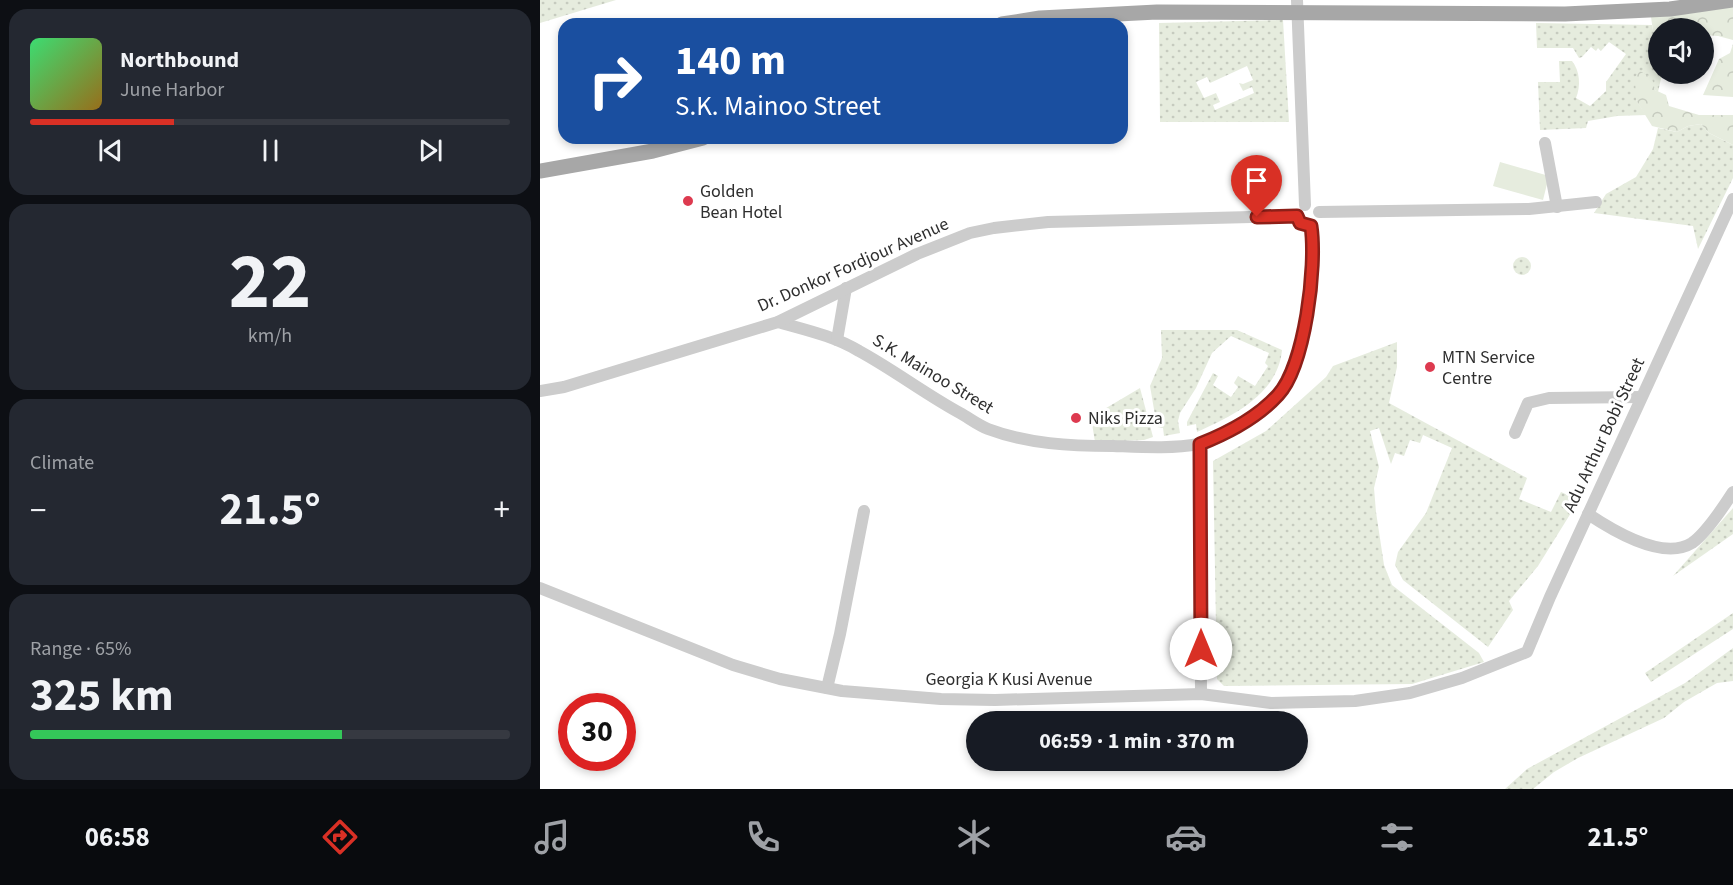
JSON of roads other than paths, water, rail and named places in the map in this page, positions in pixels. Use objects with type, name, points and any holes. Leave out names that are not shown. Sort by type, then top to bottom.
[{"type":"main road","points":[[1040,18],[1296,7],[1564,14],[1670,9],[1732,0]]},
{"type":"main road","points":[[540,171],[680,144]]},
{"type":"street","points":[[1296,7],[1305,205]]},
{"type":"street","points":[[1545,143],[1557,207]]},
{"type":"street","name":"Adu Arthur Bobi Street","points":[[1491,667],[1527,652],[1550,597],[1733,199]]},
{"type":"street","points":[[1319,212],[1318,220],[1311,226],[1300,223],[1297,216],[1300,207],[1305,205],[1313,206],[1319,212],[1470,211],[1557,207],[1596,202]]},
{"type":"street","name":"Dr. Donkor Fordjour Avenue","points":[[540,391],[564,387],[778,322],[917,254],[970,233],[1048,222],[1297,216]]},
{"type":"street","name":"S.K. Mainoo Street","points":[[778,322],[837,340],[857,350],[930,397],[986,428],[1032,441],[1069,446],[1152,447],[1200,444],[1227,433],[1264,409],[1279,394],[1292,371],[1312,282],[1311,226]]},
{"type":"street","points":[[837,340],[846,288]]},
{"type":"street","points":[[1515,433],[1528,403],[1549,398],[1641,398]]},
{"type":"street","points":[[1200,444],[1201,694]]},
{"type":"street","points":[[1588,514],[1615,531],[1647,544],[1676,549],[1692,543],[1723,509],[1733,492]]},
{"type":"street","points":[[827,688],[864,511]]},
{"type":"street","name":"Georgia K Kusi Avenue","points":[[540,588],[733,665],[780,679],[827,688],[941,699],[984,700],[1201,694],[1271,703],[1355,701],[1410,693],[1491,667]]},
{"type":"place","name":"Golden Bean Hotel","points":[[688,201]]},
{"type":"place","name":"MTN Service Centre","points":[[1430,367]]},
{"type":"place","name":"Niks Pizza","points":[[1076,418]]}]
